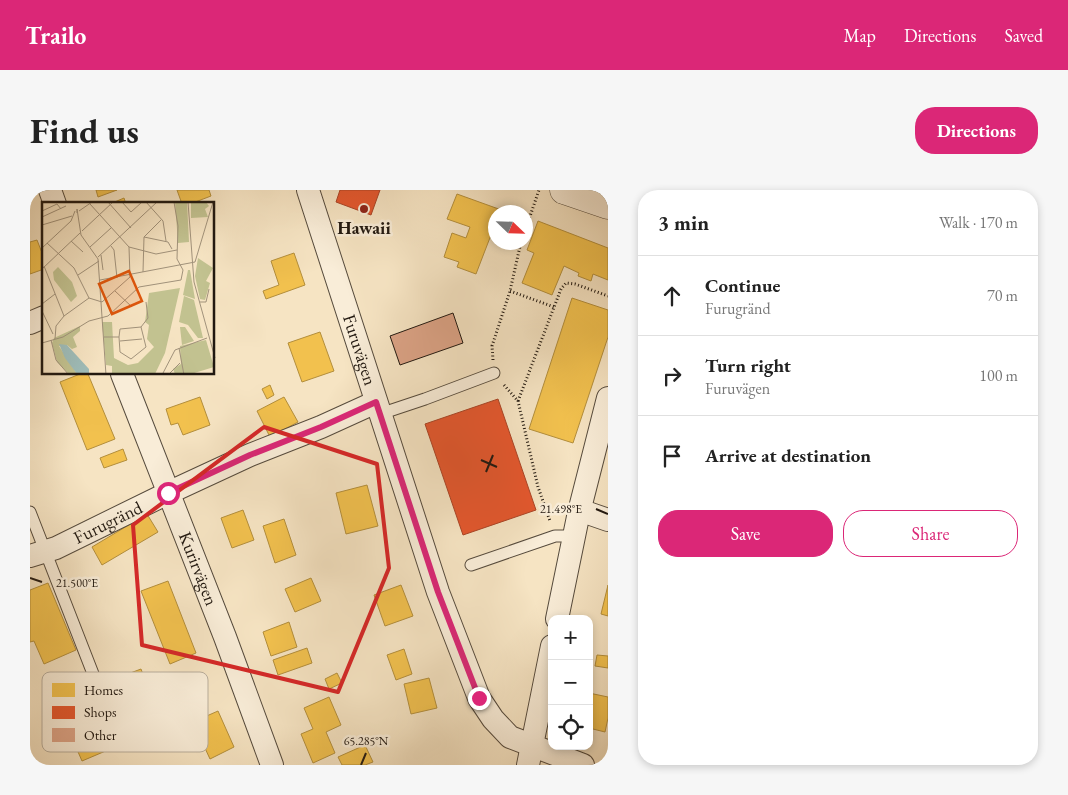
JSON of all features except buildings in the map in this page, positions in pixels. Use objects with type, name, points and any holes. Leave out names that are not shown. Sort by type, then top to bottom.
[{"type":"street","points":[[50,190],[54,202]]},
{"type":"street","name":"Furuvägen","points":[[308,190],[438,592],[479,698],[493,720],[530,756],[583,765]]},
{"type":"street","points":[[564,190],[608,206]]},
{"type":"street","points":[[30,323],[42,318]]},
{"type":"street","name":"Kurirvägen","points":[[122,375],[272,765]]},
{"type":"street","points":[[557,615],[564,536],[579,512],[608,398]]},
{"type":"street","name":"Furugränd","points":[[38,554],[56,548],[250,455],[321,427],[378,408]]},
{"type":"street","points":[[579,512],[586,512],[608,520]]},
{"type":"street","points":[[530,756],[549,660]]},
{"type":"lane","points":[[378,408],[494,372]]},
{"type":"lane","points":[[30,512],[38,554],[89,672]]},
{"type":"lane","points":[[471,565],[564,536]]},
{"type":"path","points":[[533,208],[539,190]]},
{"type":"path","points":[[520,250],[510,291],[492,346],[494,372],[518,401],[538,487],[564,536]]},
{"type":"path","points":[[518,401],[561,289],[566,283],[575,284],[608,296]]},
{"type":"path","points":[[510,291],[554,307]]},
{"type":"highlighted area","points":[[264,427],[377,464],[389,568],[338,692],[142,645],[133,525]]},
{"type":"place","name":"Hawaii","points":[[364,209]]},
{"type":"route","points":[[168,493],[250,455],[321,427],[376,402],[438,592],[479,698]]}]
